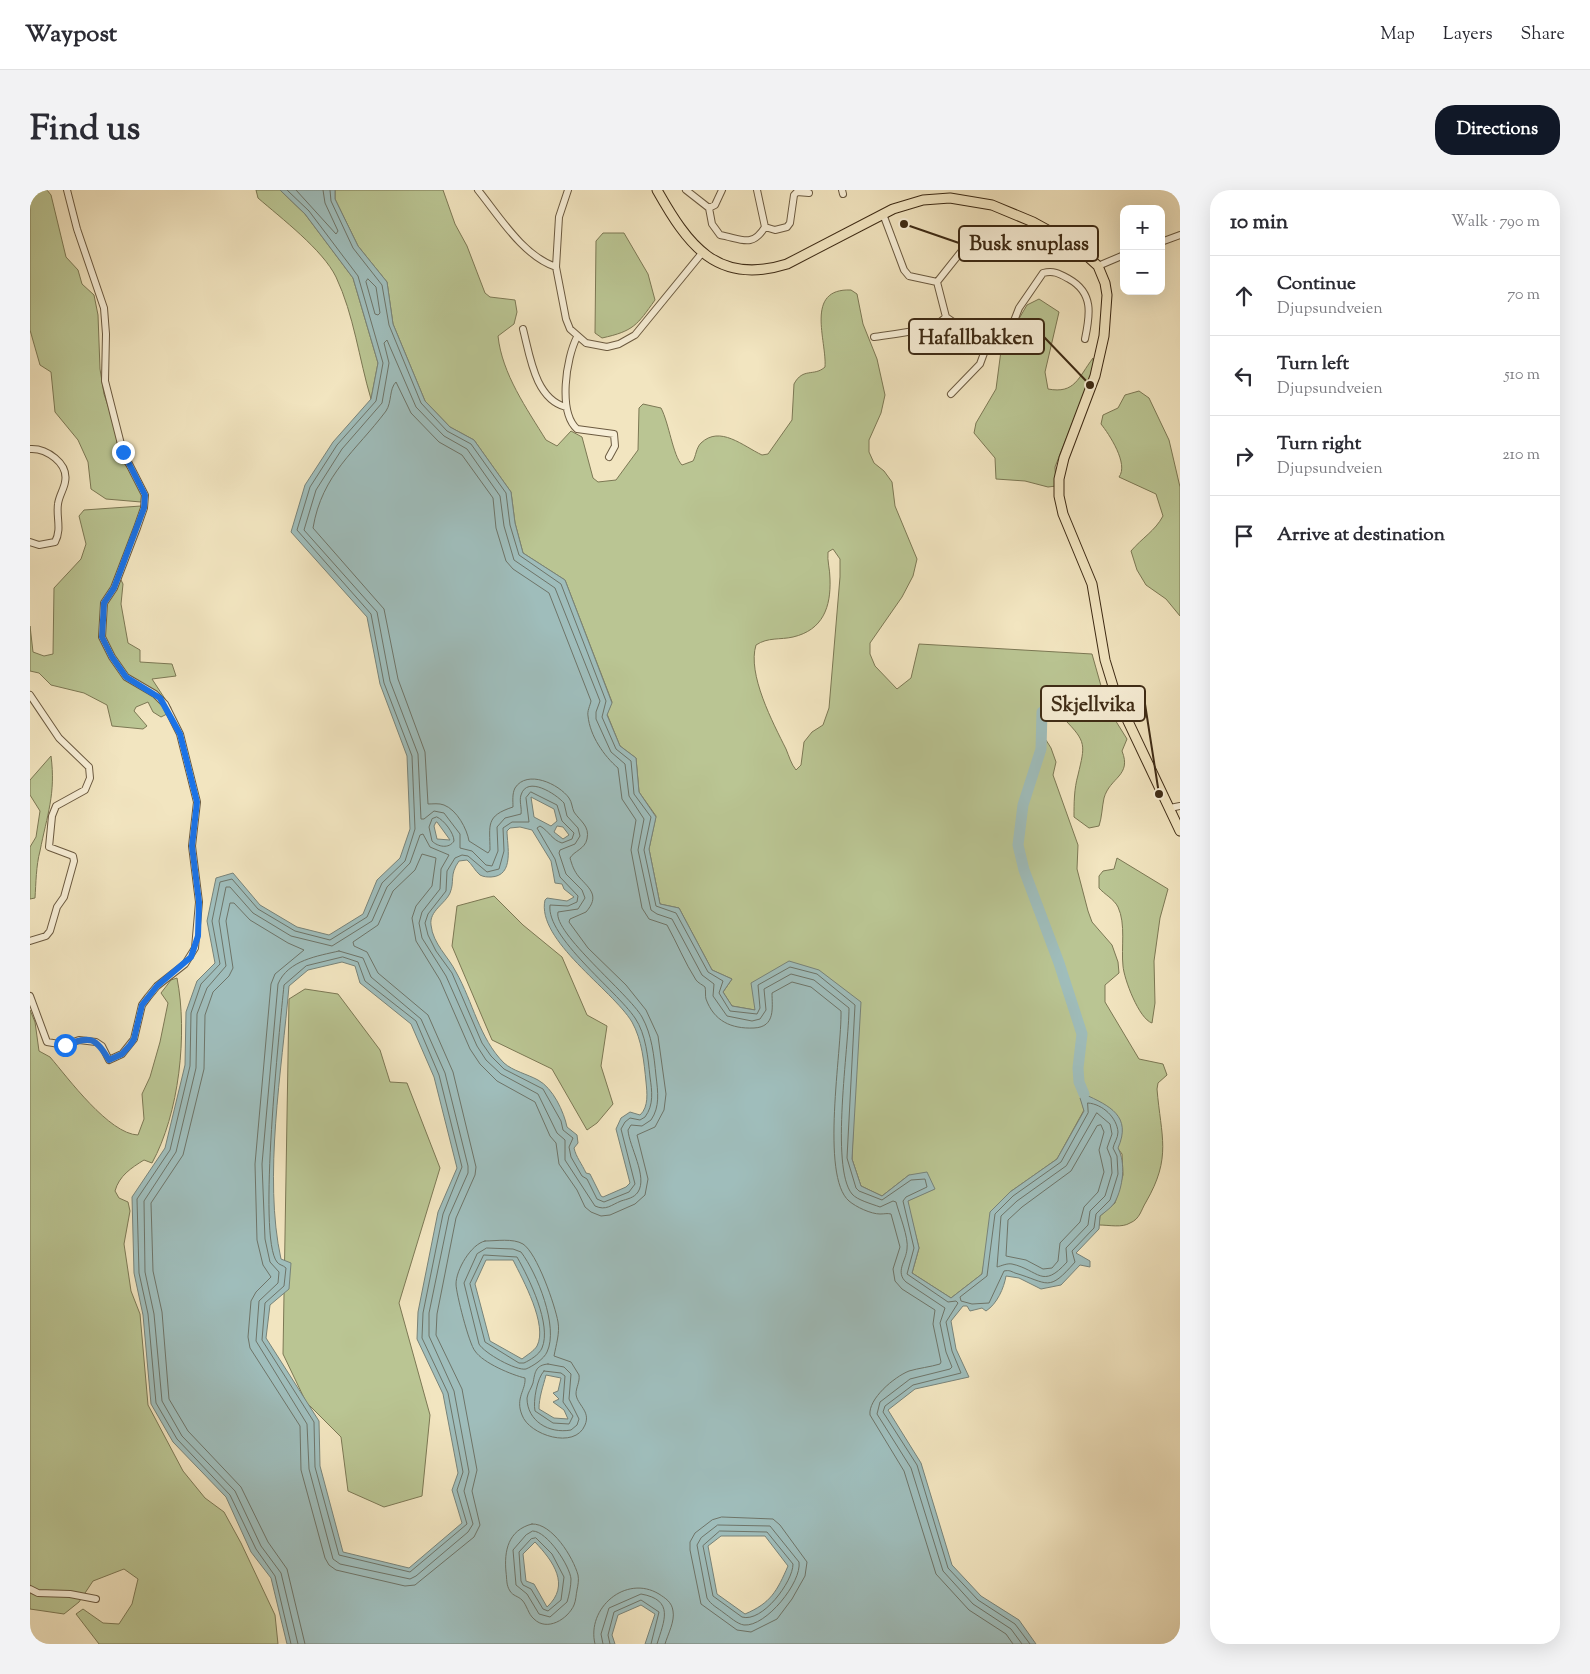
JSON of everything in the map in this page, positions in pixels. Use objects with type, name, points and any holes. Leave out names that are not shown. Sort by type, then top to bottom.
[{"type":"main road","points":[[657,190],[681,230],[702,253],[734,268],[771,269],[805,256],[883,214],[913,203],[935,199],[962,198],[979,201],[1010,212],[1054,233],[1080,249],[1098,266],[1105,283],[1107,295],[1104,336],[1096,376],[1064,458],[1059,480],[1059,496],[1094,592],[1105,660],[1116,696],[1180,831]]},
{"type":"street","points":[[30,996],[45,1039],[48,1042],[65,1045],[79,1040],[96,1042],[102,1046],[109,1060],[122,1054],[134,1039],[142,1005],[148,997],[191,957],[198,936],[199,902],[192,846],[197,802],[180,734],[160,698],[126,677],[112,657],[102,637],[104,603],[114,588],[137,528],[144,508],[145,495],[123,452],[105,381],[104,308],[77,229],[67,190]]},
{"type":"street","points":[[478,190],[524,245],[543,262],[556,267]]},
{"type":"street","points":[[568,190],[559,217],[556,267],[566,319],[577,336],[586,343],[607,347],[619,344],[636,335],[702,253]]},
{"type":"street","points":[[686,190],[709,208],[712,224],[720,235],[752,241],[758,239],[765,227],[757,190]]},
{"type":"street","points":[[709,208],[714,205],[722,190]]},
{"type":"street","points":[[765,227],[775,230],[787,228],[791,218],[794,195],[797,192],[809,193]]},
{"type":"street","points":[[883,214],[904,270],[909,276],[937,282]]},
{"type":"street","points":[[1165,241],[1180,235]]},
{"type":"street","points":[[937,282],[968,243]]},
{"type":"street","points":[[1098,266],[1120,258]]},
{"type":"street","points":[[951,394],[980,364],[988,345],[1010,331],[1019,308],[1043,273],[1050,271],[1059,273],[1076,283],[1085,294],[1090,310],[1085,339]]},
{"type":"street","points":[[937,282],[946,317],[988,345]]},
{"type":"street","points":[[874,337],[911,331],[942,321],[946,317]]},
{"type":"street","points":[[523,329],[536,377],[555,404],[566,407]]},
{"type":"street","points":[[577,336],[568,360],[567,417],[577,429],[614,434],[615,446],[609,457]]},
{"type":"street","points":[[30,449],[45,450],[52,455],[63,468],[66,480],[58,504],[57,538],[55,542],[39,545],[30,542]]},
{"type":"street","points":[[30,695],[59,738],[86,762],[90,784],[82,793],[61,802],[54,811],[49,847],[68,853],[73,856],[74,861],[64,898],[57,906],[50,932],[46,936],[30,941]]},
{"type":"street","points":[[1170,808],[1180,806]]},
{"type":"street","points":[[30,1589],[38,1593],[70,1594],[96,1599]]},
{"type":"green space","points":[[30,190],[47,190],[51,195],[66,257],[78,270],[82,284],[94,295],[98,315],[100,369],[104,394],[115,427],[119,457],[142,487],[141,502],[106,499],[91,489],[88,462],[78,440],[55,412],[51,372],[40,365],[30,330]]},
{"type":"green space","points":[[256,190],[280,190],[305,214],[353,278],[378,363],[371,399],[352,322],[336,277],[312,245],[258,198]]},
{"type":"green space","points":[[335,190],[443,190],[455,224],[467,246],[485,293],[490,297],[515,300],[517,312],[514,324],[498,336],[500,350],[516,391],[546,440],[557,446],[571,431],[582,437],[593,478],[598,482],[616,480],[638,450],[639,408],[643,404],[661,408],[676,454],[682,465],[693,461],[701,443],[708,438],[716,436],[732,439],[762,455],[768,454],[792,420],[794,384],[797,379],[825,367],[821,318],[827,298],[836,292],[851,290],[857,294],[863,324],[877,359],[885,395],[881,413],[869,440],[869,452],[874,463],[884,471],[892,482],[895,506],[917,559],[913,576],[902,597],[870,643],[870,654],[875,666],[897,689],[911,678],[919,644],[1092,654],[1107,707],[1127,739],[1122,751],[1124,766],[1104,798],[1099,826],[1089,828],[1074,817],[1075,791],[1082,757],[1082,744],[1077,733],[1060,715],[1043,709],[1040,740],[1046,740],[1056,762],[1053,775],[1078,845],[1077,869],[1088,911],[1092,922],[1112,945],[1118,962],[1119,973],[1105,985],[1105,1002],[1139,1059],[1163,1064],[1167,1075],[1158,1083],[1157,1089],[1163,1147],[1162,1159],[1154,1186],[1136,1219],[1127,1225],[1099,1225],[1100,1216],[1115,1203],[1123,1175],[1122,1154],[1081,1099],[1084,1110],[1057,1159],[1010,1192],[987,1247],[982,1274],[951,1298],[912,1273],[919,1248],[907,1201],[934,1189],[909,1175],[882,1196],[861,1186],[852,1159],[853,1132],[755,1010],[732,1006],[723,992],[732,979],[712,970],[679,908],[660,904],[649,849],[656,816],[639,792],[636,758],[620,746],[607,714],[612,702],[565,580],[523,553],[515,523],[511,492],[474,440],[450,427],[425,401],[393,324],[387,282],[358,246],[335,199]],"holes":[[[833,549],[840,559],[829,708],[823,725],[812,732],[804,742],[801,765],[796,770],[768,712],[758,684],[754,657],[756,645],[765,641],[803,634],[818,623],[827,608],[829,599],[828,552]]]},
{"type":"green space","points":[[603,233],[624,233],[648,274],[655,300],[634,326],[621,333],[602,338],[595,333],[596,241]]},
{"type":"green space","points":[[1039,299],[1059,312],[1045,372],[1048,389],[1057,390],[1070,387],[1093,358],[1094,368],[1055,467],[1056,486],[1048,487],[1025,481],[996,479],[995,458],[974,433],[976,423],[996,389],[1002,343],[1010,334],[1027,305]]},
{"type":"green space","points":[[1139,391],[1149,398],[1169,440],[1180,487],[1180,616],[1166,599],[1146,585],[1137,570],[1131,551],[1156,526],[1163,516],[1156,494],[1119,477],[1122,465],[1120,457],[1101,424],[1103,415],[1118,408],[1125,395]]},
{"type":"green space","points":[[141,506],[142,509],[109,597],[112,597],[120,578],[123,584],[121,604],[128,643],[140,650],[140,662],[172,664],[176,676],[152,679],[171,708],[167,714],[161,717],[153,712],[148,702],[136,707],[134,711],[147,726],[143,729],[112,726],[107,705],[84,693],[51,685],[39,673],[30,671],[30,626],[33,652],[44,656],[53,654],[54,588],[81,559],[86,544],[79,516],[84,510]]},
{"type":"green space","points":[[51,756],[52,793],[36,874],[35,898],[30,899],[30,847],[36,837],[40,811],[30,795],[30,780]]},
{"type":"green space","points":[[1117,858],[1168,889],[1160,918],[1154,961],[1155,1003],[1152,1023],[1147,1020],[1137,1007],[1126,980],[1123,966],[1123,928],[1118,907],[1099,888],[1099,876],[1103,871],[1114,869]]},
{"type":"green space","points":[[494,896],[523,925],[562,957],[587,1015],[607,1026],[601,1066],[613,1104],[597,1123],[587,1130],[552,1069],[492,1040],[452,946],[457,906]]},
{"type":"green space","points":[[177,978],[182,1024],[181,1048],[175,1098],[169,1121],[152,1163],[144,1160],[130,1169],[119,1181],[115,1191],[119,1198],[128,1202],[130,1211],[124,1244],[131,1291],[140,1314],[148,1405],[183,1471],[205,1498],[224,1512],[241,1543],[275,1615],[278,1644],[99,1644],[76,1614],[83,1609],[103,1623],[119,1624],[132,1604],[138,1579],[124,1569],[93,1581],[79,1602],[64,1614],[30,1609],[30,1010],[35,1022],[39,1051],[50,1057],[78,1091],[102,1115],[127,1132],[138,1135],[144,1119],[142,1094],[150,1077],[160,1042],[168,1003],[161,993],[171,980]]},
{"type":"green space","points":[[305,989],[338,994],[380,1050],[390,1082],[407,1083],[440,1168],[399,1303],[430,1415],[422,1496],[384,1507],[348,1491],[341,1437],[306,1402],[283,1354],[289,999]]},
{"type":"water","points":[[280,190],[335,190],[335,199],[358,246],[387,282],[393,324],[425,401],[450,427],[474,440],[511,492],[515,523],[523,553],[565,580],[612,703],[607,715],[620,746],[636,758],[639,792],[656,817],[649,849],[660,904],[679,908],[712,970],[732,979],[723,992],[732,1006],[755,1010],[751,983],[789,961],[819,970],[861,1002],[852,1159],[861,1186],[882,1196],[909,1175],[927,1172],[935,1189],[908,1201],[919,1248],[912,1273],[951,1298],[982,1274],[990,1212],[1010,1192],[1057,1159],[1084,1111],[1080,1098],[1084,1094],[1102,1103],[1116,1113],[1120,1120],[1122,1137],[1118,1148],[1123,1168],[1118,1196],[1114,1204],[1100,1216],[1099,1229],[1076,1253],[1090,1261],[1090,1267],[1080,1265],[1061,1285],[1041,1289],[1019,1278],[1006,1276],[1004,1286],[999,1295],[986,1311],[982,1308],[970,1311],[967,1306],[963,1306],[951,1321],[956,1349],[969,1377],[915,1389],[888,1410],[921,1463],[952,1565],[981,1596],[1019,1620],[1036,1644],[645,1644],[655,1614],[641,1605],[618,1615],[612,1635],[615,1644],[287,1644],[271,1578],[251,1552],[226,1497],[173,1442],[151,1404],[143,1315],[134,1273],[132,1197],[165,1148],[185,1065],[186,1012],[197,981],[215,963],[207,921],[216,878],[233,873],[260,905],[297,927],[329,935],[363,914],[377,880],[400,858],[410,829],[407,756],[380,684],[367,617],[291,532],[305,485],[333,442],[371,399],[378,363],[353,278],[305,214]],"holes":[[[531,797],[554,809],[557,821],[551,826],[534,817]],[[436,822],[450,840],[437,839],[434,826]],[[557,826],[563,827],[569,835],[563,839],[554,832]],[[520,827],[532,830],[551,861],[555,883],[562,884],[564,889],[574,897],[567,901],[547,898],[545,900],[545,915],[552,931],[578,964],[622,1009],[632,1022],[640,1044],[647,1095],[645,1108],[640,1115],[630,1112],[621,1118],[616,1129],[630,1183],[626,1187],[603,1197],[590,1174],[586,1173],[578,1157],[574,1148],[578,1143],[577,1135],[567,1127],[553,1094],[538,1080],[508,1066],[495,1053],[482,1031],[462,983],[432,932],[432,916],[450,893],[454,870],[459,861],[467,860],[484,877],[499,875],[504,871],[508,859],[507,831],[510,828]],[[342,962],[355,966],[360,983],[411,1024],[434,1077],[457,1168],[438,1212],[418,1312],[417,1339],[443,1394],[458,1473],[452,1490],[462,1523],[409,1568],[343,1552],[320,1466],[319,1421],[266,1338],[270,1305],[289,1289],[291,1263],[281,1259],[276,1227],[274,1194],[276,1123],[289,986],[308,970]],[[486,1260],[513,1260],[533,1303],[540,1337],[536,1348],[522,1359],[490,1341],[475,1284]],[[546,1375],[561,1378],[558,1391],[553,1393],[559,1399],[553,1402],[564,1410],[568,1419],[554,1418],[539,1409],[540,1396]],[[721,1536],[765,1536],[788,1566],[776,1589],[767,1601],[745,1614],[717,1594],[708,1546]],[[535,1542],[548,1557],[557,1573],[558,1590],[554,1599],[547,1607],[534,1584],[526,1581],[523,1554]]]},
{"type":"waterway","points":[[1042,712],[1041,749],[1023,805],[1018,845],[1024,870],[1059,963],[1082,1034],[1078,1068],[1079,1082],[1084,1094]]},
{"type":"place","name":"Busk snuplass","points":[[904,224]]},
{"type":"place","name":"Hafallbakken","points":[[1090,385]]},
{"type":"place","name":"Skjellvika","points":[[1159,794]]},
{"type":"route","points":[[65,1045],[79,1040],[87,1040],[102,1046],[109,1060],[122,1054],[134,1039],[142,1005],[157,986],[191,957],[198,936],[199,902],[192,846],[197,802],[180,734],[165,704],[155,694],[126,677],[112,657],[102,637],[101,627],[104,603],[114,588],[144,508],[145,495],[125,460],[123,452]]}]
